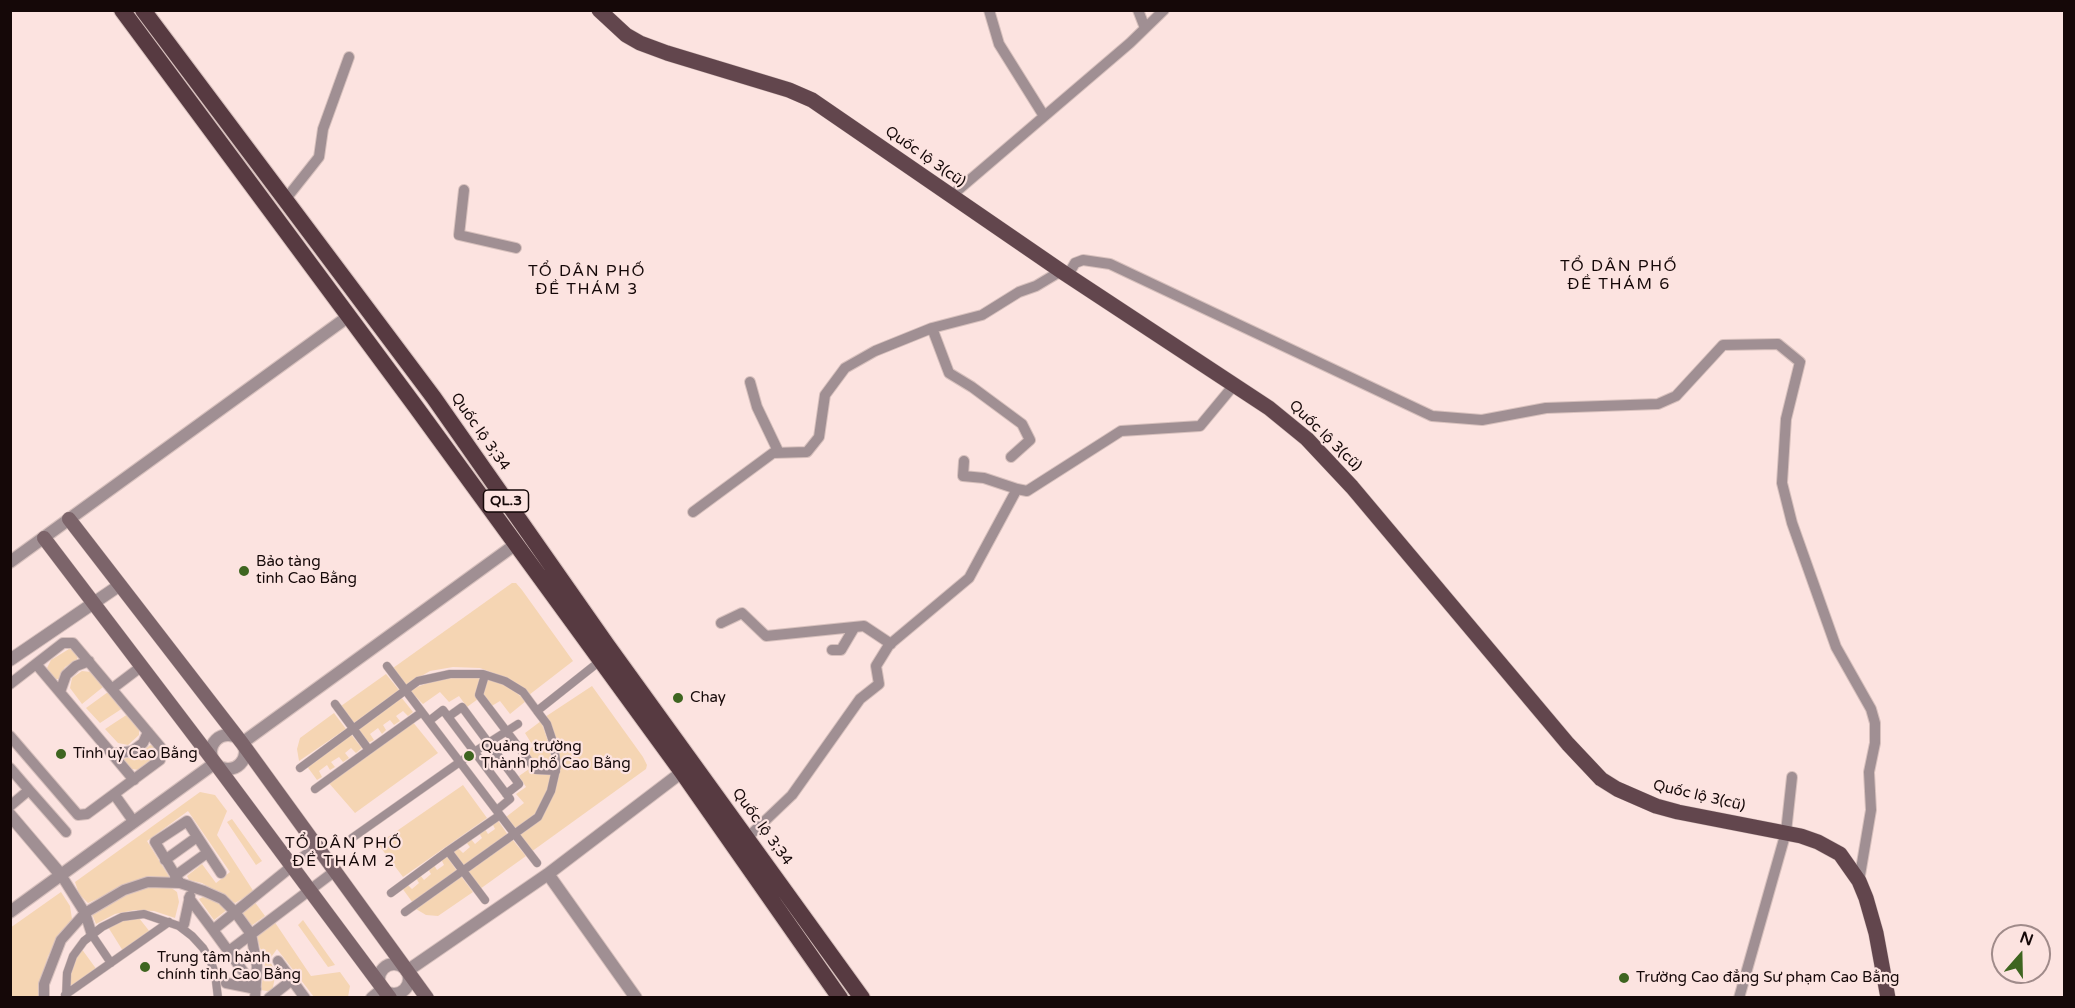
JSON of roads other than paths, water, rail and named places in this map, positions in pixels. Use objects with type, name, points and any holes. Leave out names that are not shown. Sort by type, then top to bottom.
[{"type":"highway","name":"Quốc lộ 3;34","points":[[122,10],[416,407],[522,539],[688,768],[835,996]]},
{"type":"highway","name":"Quốc lộ 3;34","points":[[143,10],[432,395],[600,661],[747,838],[862,997]]},
{"type":"highway","points":[[416,407],[432,395]]},
{"type":"highway","points":[[835,996],[862,997]]},
{"type":"main road","name":"Quốc lộ 3(cũ)","points":[[599,10],[626,35],[640,43],[789,90],[812,100],[1282,419],[1324,456],[1568,744],[1601,779],[1617,789],[1656,806],[1786,832],[1818,842],[1830,848],[1848,864],[1866,898],[1876,933],[1888,998]]},
{"type":"main road","points":[[69,519],[242,743],[427,998]]},
{"type":"main road","points":[[44,538],[310,890],[382,995]]},
{"type":"street","points":[[988,10],[999,44],[1044,116]]},
{"type":"street","points":[[1138,10],[1145,28]]},
{"type":"street","points":[[951,196],[1164,10]]},
{"type":"street","points":[[285,200],[319,157],[323,129],[349,57]]},
{"type":"street","points":[[464,190],[459,236],[516,248]]},
{"type":"street","points":[[693,512],[773,453],[807,452],[819,437],[825,395],[845,368],[875,351],[932,328],[982,315],[1018,292],[1064,273],[1075,263],[1083,260],[1110,264],[1432,416],[1482,420],[1546,408],[1658,404],[1676,396],[1723,345],[1778,344],[1800,362],[1786,419],[1782,483],[1792,523],[1836,647],[1871,709],[1875,723],[1875,743],[1869,772],[1871,810],[1859,881]]},
{"type":"street","points":[[10,562],[349,316]]},
{"type":"street","points":[[932,328],[949,373],[1022,424],[1030,440],[1011,458]]},
{"type":"street","points":[[750,382],[757,406],[779,453]]},
{"type":"street","points":[[964,461],[963,476],[984,478],[1027,490],[1121,431],[1200,426],[1234,385]]},
{"type":"street","points":[[747,838],[792,795],[860,699],[879,684],[876,666],[891,644],[969,578],[1017,489]]},
{"type":"street","points":[[242,743],[522,539]]},
{"type":"street","points":[[10,660],[120,585]]},
{"type":"street","points":[[721,623],[742,613],[766,636],[864,626],[891,644]]},
{"type":"street","points":[[832,650],[841,650],[854,628]]},
{"type":"street","points":[[10,684],[63,643],[74,643],[163,750],[160,760],[134,780],[87,814],[78,815],[10,736]]},
{"type":"street","points":[[60,692],[66,675],[76,666],[89,661]]},
{"type":"street","points":[[537,711],[600,661]]},
{"type":"street","points":[[36,664],[134,780]]},
{"type":"street","points":[[113,688],[142,666]]},
{"type":"street","points":[[387,666],[537,863]]},
{"type":"street","points":[[300,768],[418,681],[450,674],[485,675],[505,681],[523,692],[547,724],[557,765],[551,792],[538,817],[405,912]]},
{"type":"street","points":[[485,675],[479,695],[506,732],[536,770],[556,771]]},
{"type":"street","points":[[335,704],[369,750]]},
{"type":"street","points":[[448,717],[462,707],[519,784],[506,794]]},
{"type":"street","points":[[391,893],[499,812],[510,799],[443,711],[429,721]]},
{"type":"street","points":[[315,789],[422,712]]},
{"type":"street","points":[[352,838],[488,742],[518,724]]},
{"type":"street","points":[[113,754],[132,751],[143,743],[148,732]]},
{"type":"street","points":[[234,736],[242,743],[245,754],[240,764],[230,769],[215,763],[212,758],[212,747],[218,738],[234,736]]},
{"type":"street","points":[[10,912],[215,763]]},
{"type":"street","points":[[10,768],[66,832]]},
{"type":"street","points":[[407,971],[548,874],[688,768]]},
{"type":"street","points":[[1739,998],[1786,832],[1792,777]]},
{"type":"street","points":[[10,806],[29,790]]},
{"type":"street","points":[[114,794],[134,822]]},
{"type":"street","points":[[10,815],[61,875],[85,913],[92,935],[111,963]]},
{"type":"street","points":[[221,873],[187,821],[155,842],[177,880],[191,892],[255,993]]},
{"type":"street","points":[[165,860],[197,837]]},
{"type":"street","points":[[213,930],[317,846]]},
{"type":"street","points":[[448,851],[485,900]]},
{"type":"street","points":[[45,998],[44,984],[61,940],[85,913],[124,890],[148,882],[177,880],[207,853]]},
{"type":"street","points":[[229,951],[335,871]]},
{"type":"street","points":[[548,874],[636,998]]},
{"type":"street","points":[[191,892],[222,899],[236,912],[251,934],[257,966],[255,993]]},
{"type":"street","points":[[182,925],[191,892]]},
{"type":"street","points":[[67,996],[67,974],[74,956],[84,941],[102,927],[122,917],[144,914],[182,925],[203,948],[221,982],[255,993]]},
{"type":"street","points":[[67,996],[169,922]]},
{"type":"street","points":[[278,961],[302,996]]},
{"type":"street","points":[[394,964],[403,967],[407,971],[409,980],[405,989],[397,994],[387,992],[382,995],[379,981],[385,967],[394,964]]},
{"type":"street","points":[[269,998],[292,980]]},
{"type":"street","points":[[216,996],[221,982]]},
{"type":"place","name":"Bảo tàng tỉnh Cao Bằng","points":[[244,571]]},
{"type":"place","name":"Chay","points":[[678,698]]},
{"type":"place","name":"Tỉnh uỷ Cao Bằng","points":[[61,754]]},
{"type":"place","name":"Quảng trường Thành phố Cao Bằng","points":[[469,756]]},
{"type":"place","name":"Trung tâm hành chính tỉnh Cao Bằng","points":[[145,967]]},
{"type":"place","name":"Trường Cao đẳng Sư phạm Cao Bằng","points":[[1624,978]]},
{"type":"district","name":"TỔ DÂN PHỐ ĐỀ THÁM 6","points":[[1619,276]]},
{"type":"district","name":"TỔ DÂN PHỐ ĐỀ THÁM 3","points":[[587,281]]},
{"type":"district","name":"TỔ DÂN PHỐ ĐỀ THÁM 2","points":[[344,853]]}]
